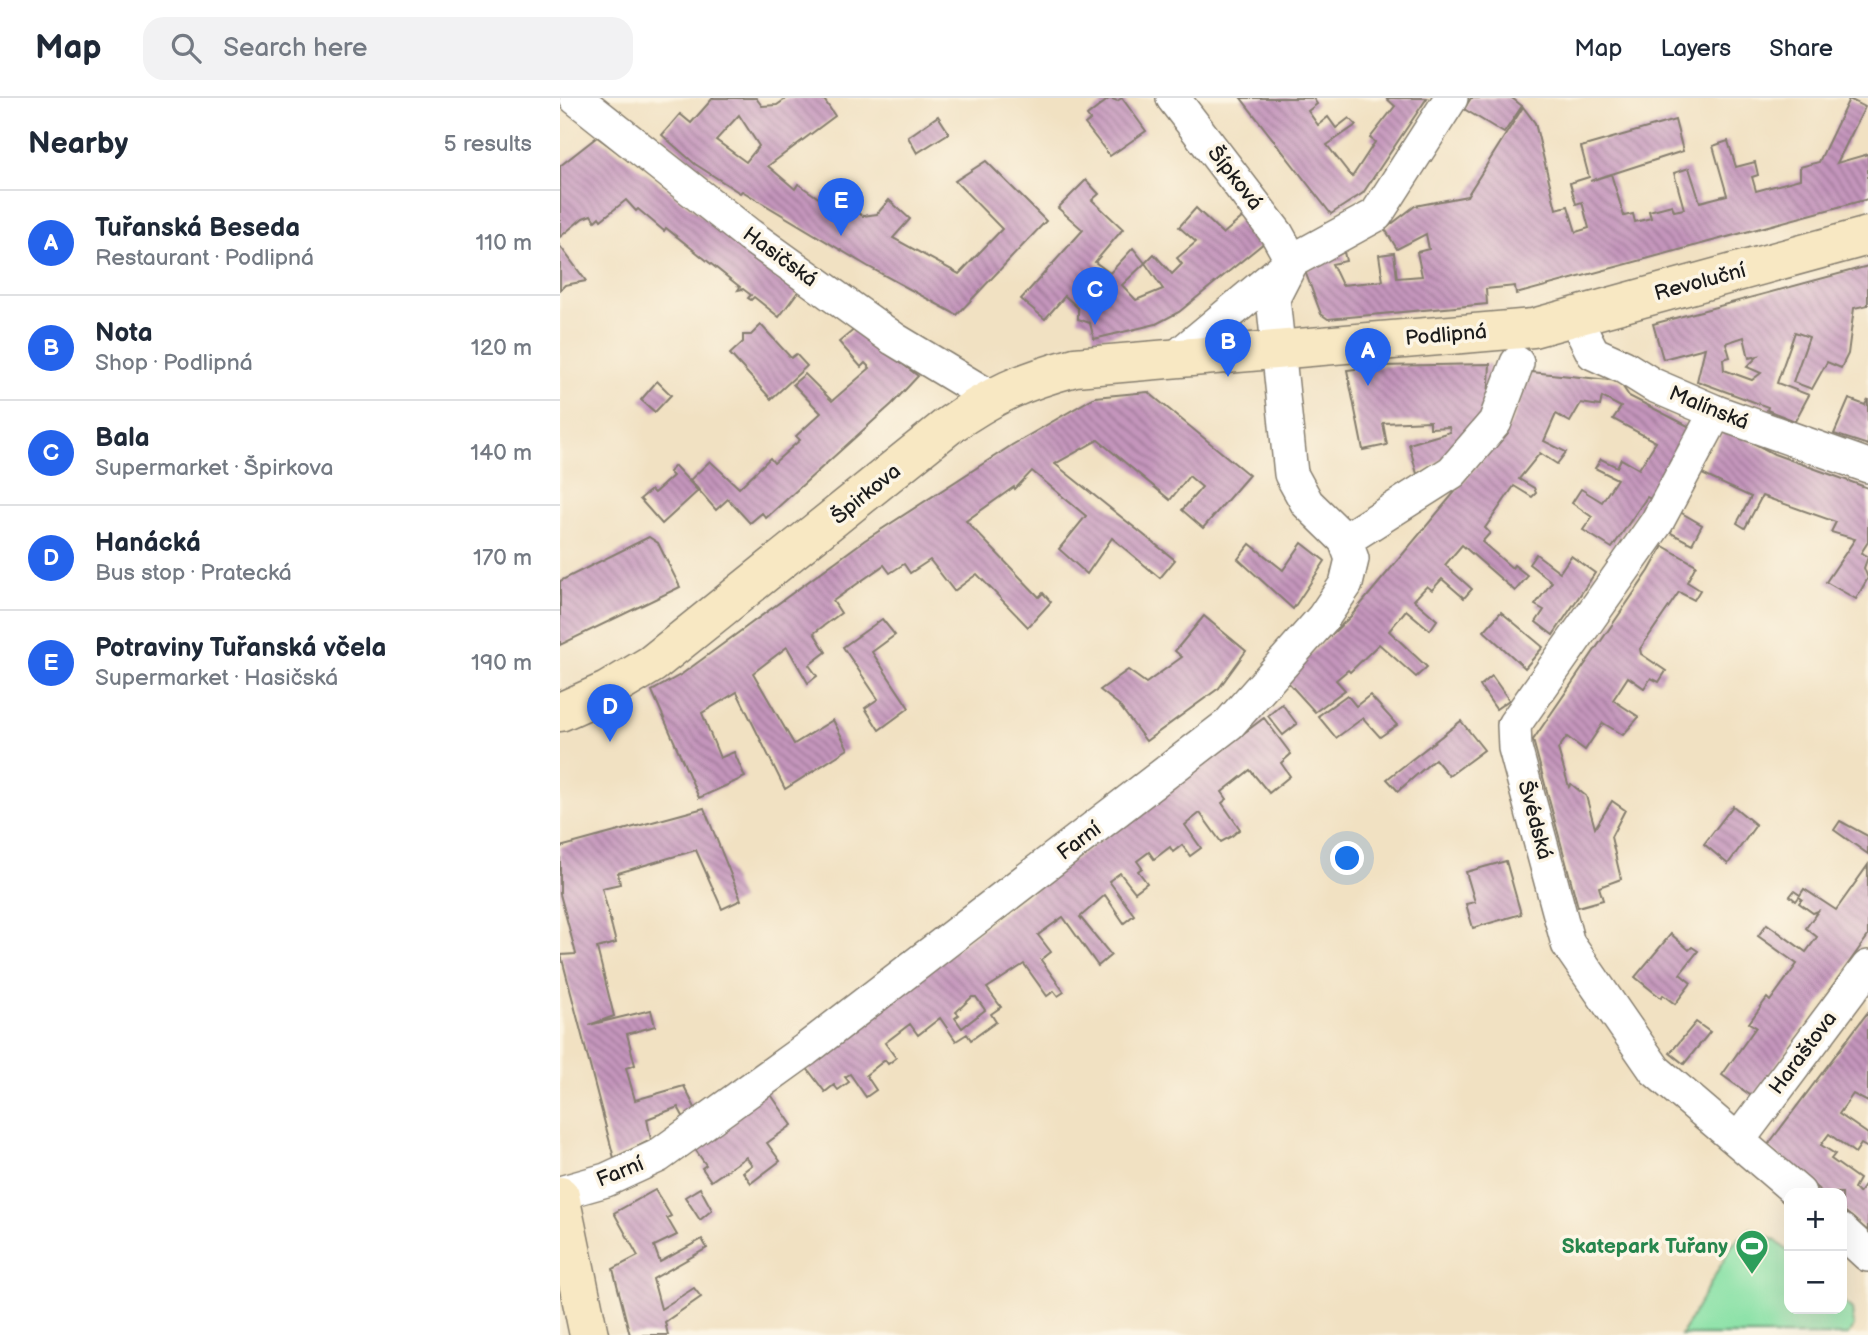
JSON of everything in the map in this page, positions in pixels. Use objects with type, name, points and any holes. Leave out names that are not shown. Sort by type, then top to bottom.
[{"type":"main road","name":"Revoluční","points":[[1533,328],[1868,236]]},
{"type":"main road","name":"Podlipná","points":[[1173,360],[1533,328]]},
{"type":"main road","name":"Špirkova","points":[[560,728],[575,706],[652,664],[948,426],[990,397],[1030,380],[1074,367],[1173,360]]},
{"type":"main road","points":[[560,1195],[565,1248],[589,1335]]},
{"type":"street","name":"Šípková","points":[[1173,98],[1277,234],[1292,261]]},
{"type":"street","points":[[1173,360],[1292,261],[1376,215],[1451,98]]},
{"type":"street","name":"Hasičská","points":[[572,104],[894,339],[990,397]]},
{"type":"street","points":[[1292,261],[1273,298],[1291,474],[1307,503],[1345,540],[1452,472],[1495,422],[1517,363]]},
{"type":"street","name":"Malínská","points":[[1574,316],[1593,353],[1624,366],[1653,385],[1716,412],[1868,466]]},
{"type":"street","name":"Švédská","points":[[1716,412],[1657,522],[1514,725],[1515,748],[1568,944],[1655,1070],[1794,1188]]},
{"type":"street","name":"Farní","points":[[560,1195],[606,1180],[658,1156],[805,1051],[1229,724],[1323,618],[1346,584],[1352,559],[1345,540]]},
{"type":"street","name":"Haraštova","points":[[1739,1139],[1868,967]]},
{"type":"street","points":[[1847,1236],[1868,1255]]},
{"type":"green space","name":"Skatepark Tuřany","points":[[1751,1228],[1775,1240],[1784,1248],[1784,1314],[1847,1314],[1847,1304],[1852,1309],[1854,1326],[1848,1335],[1681,1335],[1733,1244]]},
{"type":"building","points":[[713,98],[756,98],[762,106],[777,105],[787,98],[823,98],[835,116],[768,166],[795,189],[798,184],[820,199],[825,193],[863,216],[877,214],[889,200],[910,219],[893,238],[959,274],[1002,229],[955,181],[986,161],[1046,221],[957,315],[869,267],[742,191],[740,193],[695,164],[662,135],[680,114],[691,123]],"holes":[[[739,115],[759,146],[746,162],[716,140]]]},
{"type":"building","points":[[1110,98],[1117,101],[1122,98],[1146,131],[1110,156],[1085,124],[1090,120],[1087,116]]},
{"type":"building","points":[[1241,98],[1313,98],[1317,104],[1308,111],[1318,125],[1328,117],[1336,128],[1349,118],[1356,125],[1327,145],[1352,177],[1375,142],[1370,138],[1395,106],[1386,98],[1427,98],[1363,193],[1331,214]]},
{"type":"building","points":[[1471,98],[1512,98],[1522,106],[1504,133],[1464,109]]},
{"type":"building","points":[[1849,99],[1865,107],[1837,163],[1868,154],[1868,199],[1516,294],[1515,286],[1486,289],[1487,304],[1328,319],[1321,314],[1305,271],[1344,252],[1346,261],[1332,264],[1342,285],[1383,281],[1379,255],[1394,253],[1397,278],[1422,276],[1417,252],[1429,249],[1426,234],[1397,249],[1385,229],[1415,206],[1467,196],[1523,107],[1535,123],[1556,209],[1568,206],[1576,232],[1589,228],[1582,202],[1576,204],[1570,183],[1589,177],[1581,147],[1675,120],[1683,151],[1611,174],[1624,216],[1633,214],[1635,222],[1651,218],[1649,211],[1672,205],[1674,211],[1684,209],[1674,173],[1689,168],[1700,202],[1727,195],[1713,146],[1728,141],[1736,167],[1755,162],[1758,175],[1752,177],[1756,191],[1800,179],[1800,167],[1819,162]]},
{"type":"building","points":[[938,116],[949,133],[917,153],[908,137]]},
{"type":"building","points":[[597,137],[800,289],[779,317],[754,297],[751,300],[748,298],[751,295],[743,289],[738,290],[740,287],[666,228],[664,231],[638,209],[636,211],[626,200],[601,220],[599,217],[595,221],[591,215],[583,218],[560,237],[560,166]]},
{"type":"building","points":[[1086,180],[1099,194],[1092,200],[1123,229],[1095,262],[1110,273],[1133,248],[1145,263],[1154,254],[1172,274],[1182,264],[1177,258],[1196,242],[1179,227],[1196,208],[1223,234],[1244,216],[1265,242],[1179,312],[1156,324],[1094,339],[1090,323],[1078,319],[1078,308],[1065,296],[1045,319],[1021,299],[1083,230],[1058,208]],"holes":[[[1145,263],[1163,289],[1136,300],[1122,285]]]},
{"type":"building","points":[[560,246],[586,281],[565,285],[560,290]]},
{"type":"building","points":[[1868,266],[1868,305],[1854,308],[1848,354],[1841,368],[1827,362],[1812,389],[1793,382],[1809,337],[1795,332],[1777,383],[1809,395],[1795,421],[1767,410],[1768,407],[1697,381],[1705,348],[1663,359],[1653,324]],"holes":[[[1744,337],[1749,358],[1758,356],[1747,367],[1761,373],[1752,380],[1724,370],[1723,359],[1730,357],[1726,343]]]},
{"type":"building","points":[[761,325],[791,358],[796,354],[807,366],[771,399],[730,354],[743,342],[743,335],[751,335]]},
{"type":"building","points":[[856,328],[918,376],[892,404],[766,518],[762,513],[750,523],[728,499],[716,510],[690,480],[710,461],[739,488],[770,458],[774,463],[800,440],[796,436],[821,413],[793,384],[805,374],[832,401],[870,368],[865,363],[861,367],[839,342]]},
{"type":"building","points":[[1490,364],[1487,418],[1456,452],[1417,474],[1409,444],[1450,432],[1449,427],[1430,428],[1430,421],[1383,423],[1387,445],[1363,450],[1347,370],[1379,366]]},
{"type":"building","points":[[1531,372],[1619,381],[1629,396],[1694,429],[1651,499],[1647,497],[1612,548],[1583,530],[1592,517],[1572,503],[1581,489],[1602,502],[1617,479],[1595,468],[1601,459],[1617,467],[1621,459],[1639,469],[1656,442],[1613,419],[1621,407],[1602,397],[1600,406],[1581,403],[1570,422],[1556,414],[1544,441],[1566,452],[1557,464],[1540,453],[1519,479],[1534,488],[1536,493],[1532,497],[1514,486],[1485,528],[1490,533],[1482,542],[1512,568],[1514,565],[1528,576],[1515,591],[1462,545],[1445,565],[1472,589],[1464,598],[1442,579],[1432,590],[1427,586],[1414,600],[1437,620],[1430,630],[1406,610],[1389,631],[1427,667],[1416,677],[1379,644],[1350,672],[1348,670],[1336,680],[1345,690],[1315,712],[1285,679],[1351,616],[1510,426]]},
{"type":"building","points":[[657,381],[671,395],[655,412],[641,400]]},
{"type":"building","points":[[1148,392],[1249,475],[1203,528],[1182,510],[1202,487],[1189,476],[1170,500],[1098,440],[1055,464],[1175,560],[1160,578],[1112,538],[1087,574],[1059,549],[1086,516],[1032,471],[1015,489],[1014,487],[966,521],[1039,597],[1043,593],[1051,602],[1028,627],[977,574],[954,591],[930,560],[910,573],[904,564],[890,573],[884,565],[833,601],[841,613],[814,633],[826,652],[809,665],[817,676],[808,683],[787,647],[753,673],[794,744],[833,720],[848,749],[785,789],[737,692],[702,713],[720,758],[734,752],[745,777],[699,798],[652,691],[682,674],[865,540],[1012,445],[1095,397]]},
{"type":"building","points":[[1849,399],[1865,405],[1868,399],[1868,445],[1834,434]]},
{"type":"building","points":[[1725,428],[1774,454],[1868,488],[1868,542],[1861,553],[1868,557],[1864,568],[1868,578],[1856,599],[1826,582],[1855,539],[1831,532],[1836,522],[1762,496],[1745,528],[1737,523],[1751,497],[1702,474]]},
{"type":"building","points":[[675,466],[698,491],[662,524],[640,499],[651,490],[654,493],[673,476],[669,472]]},
{"type":"building","points":[[1680,512],[1702,525],[1692,544],[1669,532]]},
{"type":"building","points":[[649,537],[658,543],[680,587],[560,645],[560,581]]},
{"type":"building","points":[[1302,543],[1325,561],[1293,609],[1238,559],[1250,544],[1283,570]]},
{"type":"building","points":[[1663,546],[1696,565],[1687,582],[1700,590],[1694,600],[1679,592],[1640,649],[1641,654],[1666,671],[1659,682],[1651,678],[1644,688],[1628,677],[1613,700],[1639,717],[1623,735],[1603,723],[1585,750],[1567,737],[1558,749],[1569,787],[1571,784],[1586,796],[1595,828],[1612,801],[1625,810],[1611,837],[1621,879],[1599,887],[1603,900],[1578,907],[1533,740],[1649,571]]},
{"type":"building","points":[[1536,554],[1560,572],[1571,556],[1595,573],[1553,635],[1536,622],[1544,610],[1535,605],[1552,582],[1529,564]]},
{"type":"building","points":[[1501,612],[1543,647],[1525,668],[1484,631]]},
{"type":"building","points":[[1204,616],[1246,651],[1219,688],[1146,741],[1118,704],[1100,690],[1128,670],[1146,683],[1182,657],[1175,651]]},
{"type":"building","points":[[882,619],[895,635],[872,652],[909,708],[879,730],[865,708],[878,699],[843,647]]},
{"type":"building","points":[[1492,676],[1509,700],[1496,709],[1480,686]]},
{"type":"building","points":[[1347,695],[1356,706],[1370,695],[1397,725],[1380,737],[1363,718],[1336,738],[1318,716]]},
{"type":"building","points":[[1282,704],[1297,724],[1283,735],[1268,716]]},
{"type":"building","points":[[1264,718],[1291,754],[1281,763],[1290,776],[1269,793],[1250,770],[1222,792],[1227,799],[1222,803],[1240,829],[1232,836],[1221,842],[1200,813],[1185,825],[1201,848],[1190,856],[1182,845],[1173,852],[1170,847],[1154,859],[1149,852],[1137,861],[1142,868],[1138,871],[1147,883],[1135,892],[1120,873],[1109,881],[1134,915],[1124,923],[1105,895],[1080,917],[1111,955],[1098,966],[1063,917],[1038,935],[1051,952],[1041,960],[1064,992],[1058,996],[1054,991],[1047,996],[1024,964],[987,988],[1001,1007],[991,1014],[996,1022],[971,1040],[967,1034],[956,1041],[940,1018],[918,1035],[910,1024],[885,1043],[896,1058],[888,1064],[885,1060],[866,1075],[876,1090],[866,1097],[850,1074],[845,1077],[849,1082],[838,1090],[834,1085],[825,1092],[803,1063]],"holes":[[[972,997],[976,997],[985,1010],[962,1028],[955,1018],[959,1015],[956,1012]]]},
{"type":"building","points":[[1461,721],[1484,750],[1449,776],[1435,759],[1398,791],[1387,779]]},
{"type":"building","points":[[1733,806],[1756,825],[1728,864],[1704,844]]},
{"type":"building","points":[[704,808],[741,900],[722,909],[696,850],[618,873],[620,884],[602,888],[616,943],[597,948],[614,1016],[589,1025],[651,1010],[655,1026],[627,1034],[635,1065],[626,1068],[635,1100],[684,1086],[696,1110],[684,1118],[678,1107],[647,1119],[651,1140],[614,1158],[561,955],[576,954],[560,894],[560,847]]},
{"type":"building","points":[[1840,821],[1868,836],[1868,854],[1834,830]]},
{"type":"building","points":[[1506,861],[1521,914],[1473,928],[1466,904],[1475,902],[1466,872]]},
{"type":"building","points":[[1868,865],[1868,936],[1753,1097],[1722,1075],[1756,1027],[1749,1023],[1767,998],[1770,1001],[1797,964],[1758,936],[1767,924],[1806,952],[1817,937],[1806,928],[1818,911],[1813,913],[1799,903],[1802,899],[1799,897],[1796,901],[1790,896],[1794,891],[1800,895],[1804,889],[1836,910]]},
{"type":"building","points":[[1671,934],[1689,950],[1692,947],[1698,951],[1680,974],[1691,983],[1675,1004],[1663,995],[1661,998],[1635,977]]},
{"type":"building","points":[[1868,1012],[1868,1102],[1853,1094],[1839,1114],[1868,1134],[1868,1148],[1861,1144],[1855,1153],[1829,1134],[1821,1145],[1835,1154],[1831,1159],[1859,1179],[1854,1188],[1859,1193],[1865,1184],[1868,1186],[1868,1231],[1847,1213],[1847,1188],[1817,1188],[1767,1146]]},
{"type":"building","points":[[1696,1022],[1710,1032],[1684,1064],[1670,1053]]},
{"type":"building","points":[[767,1089],[792,1125],[767,1143],[780,1161],[751,1183],[743,1172],[752,1165],[746,1157],[711,1181],[702,1168],[706,1165],[690,1142]]},
{"type":"building","points":[[700,1188],[712,1210],[700,1220],[685,1197]]},
{"type":"building","points":[[655,1190],[671,1216],[667,1218],[677,1235],[654,1246],[660,1262],[702,1239],[707,1248],[653,1279],[661,1309],[694,1288],[701,1297],[665,1322],[668,1335],[630,1335],[613,1269],[638,1256],[614,1213]]},
{"type":"place","name":"Potraviny Tuřanská včela","points":[[841,236]]},
{"type":"place","name":"Bala","points":[[1095,325]]},
{"type":"place","name":"Nota","points":[[1228,377]]},
{"type":"place","name":"Tuřanská Beseda","points":[[1368,386]]},
{"type":"place","name":"Hanácká","points":[[610,742]]},
{"type":"place","name":"Skatepark Tuřany","points":[[1752,1276]]}]
